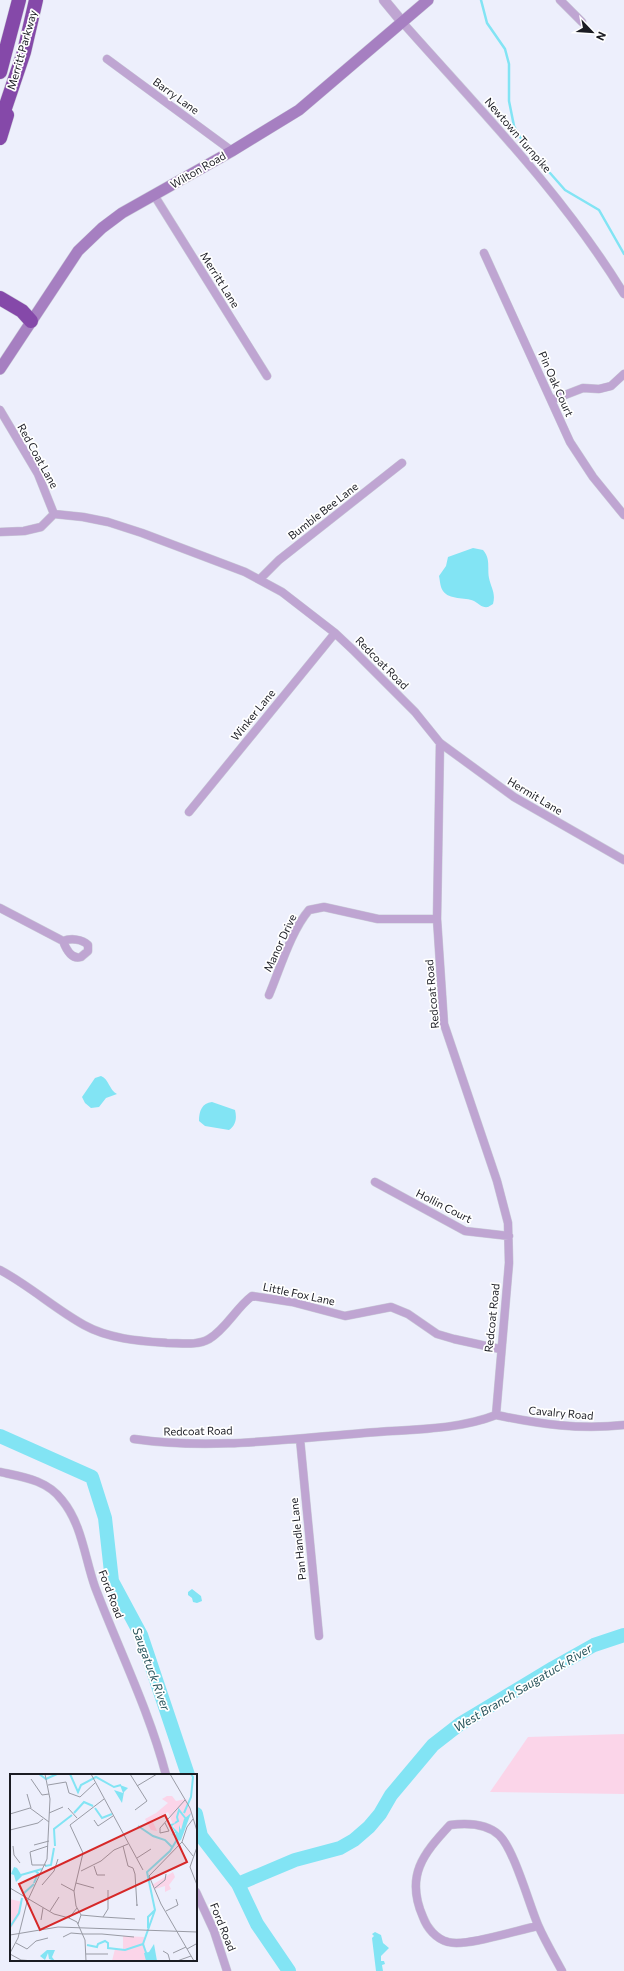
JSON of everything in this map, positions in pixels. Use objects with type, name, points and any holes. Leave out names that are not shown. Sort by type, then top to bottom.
[{"type":"highway","name":"Merritt Parkway","points":[[0,72],[19,0]]},
{"type":"highway","name":"Merritt Parkway","points":[[0,123],[24,52],[36,0]]},
{"type":"highway","points":[[0,138],[24,52]]},
{"type":"highway","points":[[0,298],[22,311],[31,320]]},
{"type":"highway","points":[[0,306],[23,319],[31,320]]},
{"type":"main road","name":"Wilton Road","points":[[0,369],[78,251],[102,228],[117,217],[300,110],[428,0]]},
{"type":"street","name":"Newtown Turnpike","points":[[384,0],[568,211],[624,294]]},
{"type":"street","points":[[560,0],[582,22]]},
{"type":"street","name":"Barry Lane","points":[[107,59],[232,151]]},
{"type":"street","name":"Merritt Lane","points":[[154,195],[266,376]]},
{"type":"street","name":"Pin Oak Court","points":[[484,253],[570,442],[582,461],[624,515]]},
{"type":"street","points":[[552,400],[583,388],[599,389],[611,386],[624,374]]},
{"type":"street","name":"Red Coat Lane","points":[[0,410],[38,474],[54,514]]},
{"type":"street","name":"Bumble Bee Lane","points":[[260,579],[279,560],[402,463]]},
{"type":"street","points":[[0,532],[18,532],[41,527],[54,514]]},
{"type":"street","name":"Redcoat Road","points":[[54,514],[82,517],[115,524],[260,579],[300,604],[335,633],[415,712],[440,743],[437,919],[444,1024],[505,1206],[509,1236],[509,1263],[500,1349],[496,1415],[479,1421],[409,1430],[300,1439],[186,1444],[134,1439]]},
{"type":"street","name":"Winker Lane","points":[[189,812],[335,633]]},
{"type":"street","name":"Hermit Lane","points":[[440,743],[514,797],[624,860]]},
{"type":"street","name":"Manor Drive","points":[[269,995],[292,940],[309,910],[324,907],[378,919],[437,919]]},
{"type":"street","points":[[0,908],[63,941]]},
{"type":"street","name":"Hollin Court","points":[[375,1182],[465,1231],[509,1236]]},
{"type":"street","name":"Little Fox Lane","points":[[0,1270],[84,1325],[133,1340],[184,1344],[205,1341],[218,1332],[242,1303],[252,1296],[292,1302],[345,1316],[391,1307],[408,1314],[437,1334],[454,1340],[500,1349]]},
{"type":"street","name":"Cavalry Road","points":[[496,1415],[540,1424],[582,1428],[624,1425]]},
{"type":"street","name":"Pan Handle Lane","points":[[300,1439],[319,1636]]},
{"type":"street","name":"Ford Road","points":[[0,1472],[33,1479],[52,1490],[63,1500],[74,1518],[95,1586],[156,1736],[166,1774]]},
{"type":"street","points":[[538,1926],[463,1943],[448,1942],[429,1929],[420,1910],[414,1886],[418,1869],[425,1853],[450,1825],[466,1823],[482,1826],[499,1835],[508,1847],[538,1926],[562,1971]]},
{"type":"street","name":"Ford Road","points":[[197,1894],[219,1945],[227,1971]]},
{"type":"shaded area","points":[[624,1734],[624,1794],[490,1792],[528,1737]]},
{"type":"water","points":[[473,548],[483,550],[487,557],[488,574],[494,597],[493,604],[488,607],[482,606],[474,601],[449,596],[443,591],[441,586],[439,576],[446,566],[448,557]]},
{"type":"water","points":[[101,1076],[104,1077],[112,1090],[117,1094],[106,1098],[99,1107],[91,1108],[85,1103],[82,1097],[95,1078]]},
{"type":"water","points":[[212,1102],[235,1110],[235,1121],[229,1130],[205,1126],[199,1121],[203,1106]]},
{"type":"water","points":[[192,1589],[201,1596],[202,1601],[197,1603],[193,1602],[192,1598],[188,1595],[188,1592]]},
{"type":"water","points":[[624,1630],[624,1641],[617,1642],[617,1633]]},
{"type":"water","points":[[375,1932],[381,1935],[383,1943],[389,1948],[381,1956],[381,1961],[384,1961],[385,1964],[382,1965],[383,1971],[376,1971],[372,1938],[374,1936],[372,1934]]},
{"type":"waterway","points":[[481,0],[487,23],[505,49],[509,64],[509,101],[514,126],[523,142],[544,167]]},
{"type":"waterway","points":[[550,173],[565,190],[599,210],[624,254]]},
{"type":"waterway","name":"Saugatuck River","points":[[0,1436],[92,1477],[105,1518],[112,1581],[141,1635],[188,1774]]},
{"type":"waterway","name":"West Branch Saugatuck River","points":[[238,1884],[295,1860],[340,1848],[354,1840],[369,1827],[380,1814],[391,1795],[433,1745],[460,1724],[594,1645],[624,1635]]},
{"type":"waterway","name":"Saugatuck River","points":[[197,1818],[201,1836],[238,1884],[257,1924],[289,1971]]}]
